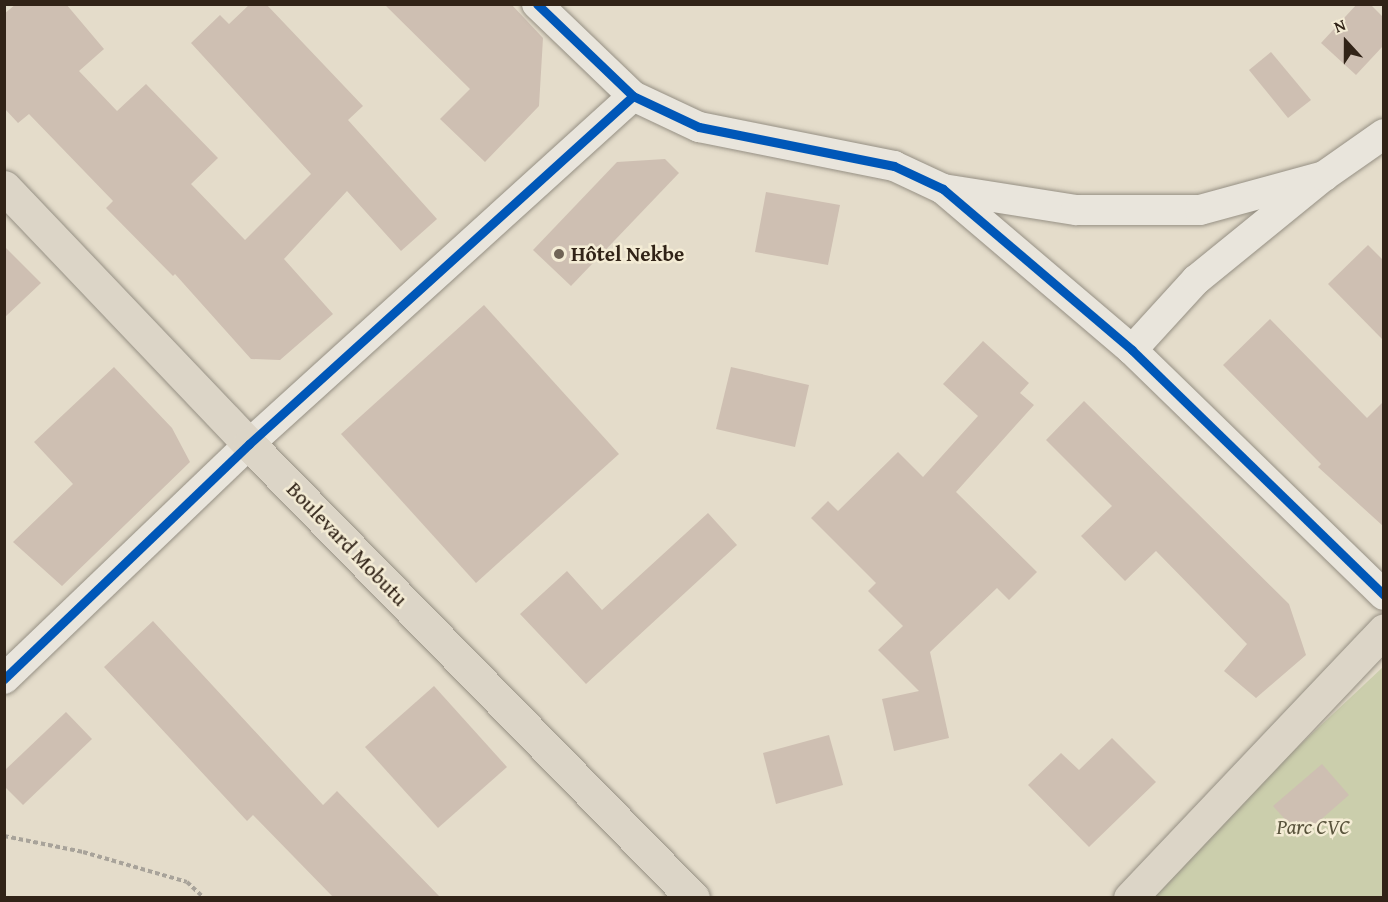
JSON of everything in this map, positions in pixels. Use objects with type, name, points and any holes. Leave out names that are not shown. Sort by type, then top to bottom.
[{"type":"main road","name":"Boulevard Mobutu","points":[[4,187],[249,444],[693,897]]},
{"type":"main road","points":[[1130,897],[1383,630]]},
{"type":"street","points":[[537,4],[633,96],[699,128],[894,166],[943,189],[1132,350],[1383,595]]},
{"type":"street","points":[[4,680],[249,444],[633,96]]},
{"type":"street","points":[[1132,350],[1196,280],[1324,176],[1383,134]]},
{"type":"street","points":[[943,189],[1076,210],[1200,210],[1324,176]]},
{"type":"path","points":[[4,836],[83,852],[187,882],[204,897]]},
{"type":"green space","name":"Parc CVC","points":[[1383,667],[1383,897],[1138,898],[1154,882]]},
{"type":"building","points":[[16,4],[66,4],[104,49],[79,71],[117,111],[146,84],[218,158],[191,184],[245,240],[311,174],[191,43],[220,15],[229,24],[250,4],[266,4],[363,106],[348,120],[437,219],[401,251],[347,191],[284,259],[333,314],[280,360],[251,359],[175,274],[173,276],[106,208],[113,201],[29,114],[18,123],[4,108],[4,14]]},
{"type":"building","points":[[384,4],[511,4],[543,38],[539,106],[485,162],[440,119],[470,89]]},
{"type":"building","points":[[1357,4],[1370,4],[1383,17],[1383,46],[1356,75],[1321,43]]},
{"type":"building","points":[[1271,52],[1311,100],[1288,118],[1249,70]]},
{"type":"building","points":[[665,159],[679,173],[571,286],[533,250],[617,162]]},
{"type":"building","points":[[766,192],[840,205],[828,265],[755,252]]},
{"type":"building","points":[[1368,245],[1383,260],[1383,340],[1328,284]]},
{"type":"building","points":[[4,246],[41,283],[4,318]]},
{"type":"building","points":[[484,305],[619,454],[476,583],[341,434]]},
{"type":"building","points":[[1270,319],[1367,418],[1383,402],[1383,526],[1318,467],[1321,464],[1223,365]]},
{"type":"building","points":[[983,341],[1029,383],[1020,393],[1034,405],[956,492],[1037,572],[1009,600],[997,588],[930,652],[949,738],[894,751],[882,699],[919,691],[878,650],[903,626],[868,591],[876,583],[811,518],[828,501],[838,511],[898,452],[923,477],[978,416],[943,384]]},
{"type":"building","points":[[114,367],[172,428],[190,462],[62,586],[13,542],[73,484],[34,442]]},
{"type":"building","points":[[731,367],[809,385],[795,447],[716,429]]},
{"type":"building","points":[[1084,401],[1289,604],[1306,655],[1256,698],[1224,671],[1247,644],[1156,551],[1125,581],[1081,536],[1112,506],[1046,440]]},
{"type":"building","points":[[708,513],[737,545],[586,684],[520,614],[567,571],[602,610]]},
{"type":"building","points":[[153,621],[323,805],[337,791],[440,897],[333,897],[253,815],[247,821],[104,667]]},
{"type":"building","points":[[434,686],[507,767],[438,828],[365,747]]},
{"type":"building","points":[[66,712],[92,739],[23,805],[4,786],[4,771]]},
{"type":"building","points":[[829,735],[843,785],[776,804],[763,753]]},
{"type":"building","points":[[1112,738],[1156,782],[1089,847],[1028,785],[1061,753],[1079,770]]},
{"type":"building","points":[[1322,764],[1349,795],[1301,837],[1273,806]]},
{"type":"cycle path","points":[[537,4],[633,96],[699,127],[894,166],[943,189],[1132,350],[1384,595]]},
{"type":"cycle path","points":[[4,679],[249,444],[633,96]]},
{"type":"place","name":"Hôtel Nekbe","points":[[559,254]]}]
